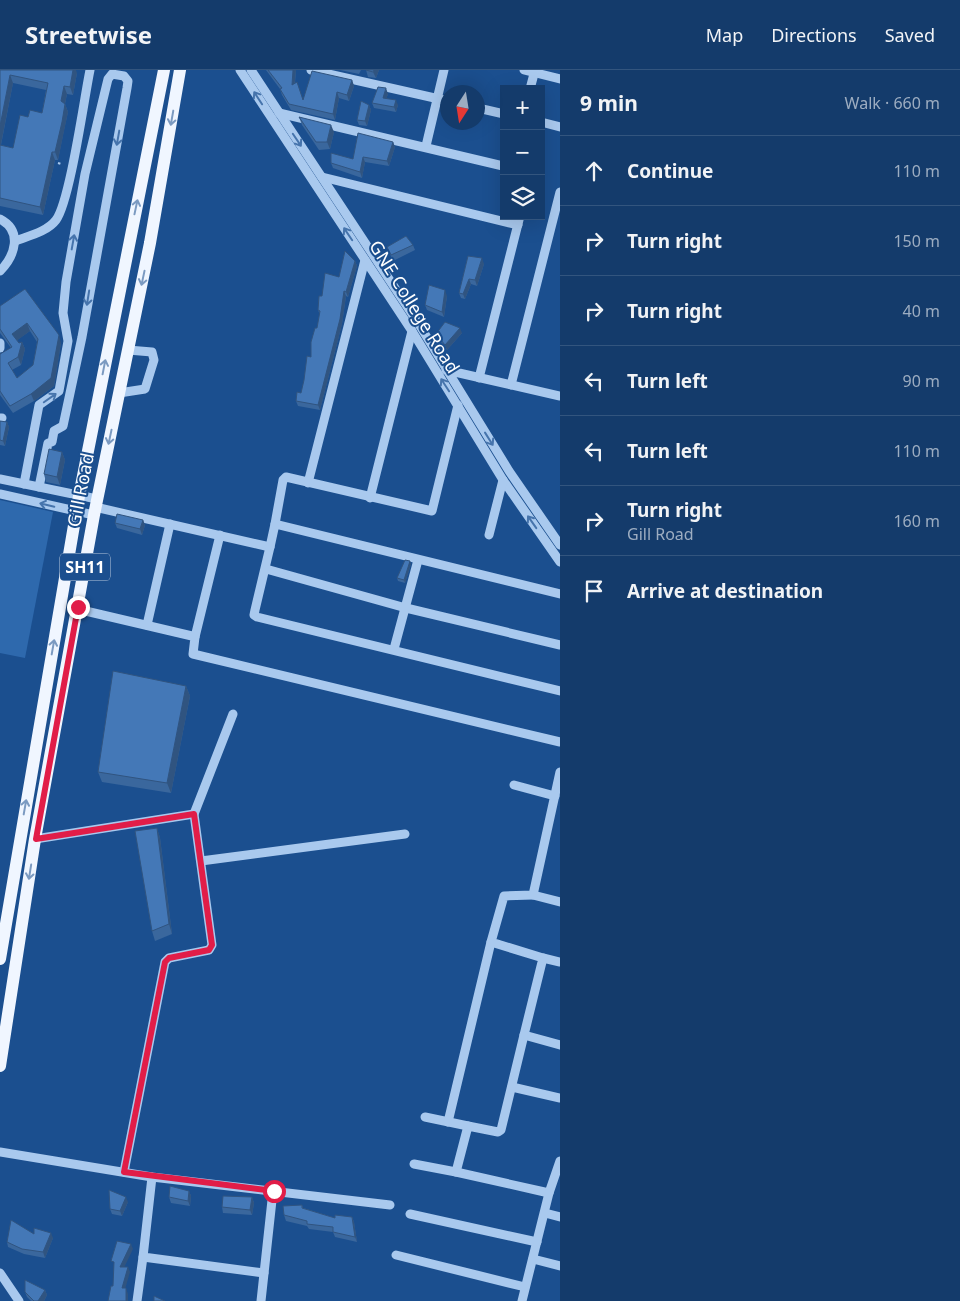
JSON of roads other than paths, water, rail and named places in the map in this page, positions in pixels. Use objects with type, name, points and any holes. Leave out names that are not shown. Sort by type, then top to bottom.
[{"type":"main road","name":"Gill Road","points":[[0,959],[76,511],[163,70]]},
{"type":"main road","name":"Gill Road","points":[[0,1066],[36,839],[95,507],[150,242],[180,70]]},
{"type":"street","points":[[15,241],[40,232],[50,226],[58,215],[66,190],[90,70]]},
{"type":"street","name":"GNE College Road","points":[[240,70],[412,331],[503,480],[560,562]]},
{"type":"street","name":"GNE College Road","points":[[251,70],[420,326],[509,471],[560,545]]},
{"type":"street","points":[[310,70],[440,100]]},
{"type":"street","points":[[426,146],[444,70]]},
{"type":"street","points":[[524,70],[560,79]]},
{"type":"street","points":[[531,85],[534,71]]},
{"type":"street","points":[[24,484],[39,405],[59,391],[68,341],[64,312],[66,282],[85,174],[108,78],[112,74],[118,74],[128,80],[127,88],[82,336],[62,426],[54,431],[52,442],[48,443],[39,487]]},
{"type":"street","points":[[485,110],[500,113]]},
{"type":"street","points":[[279,113],[426,146],[500,165]]},
{"type":"street","points":[[545,126],[560,127]]},
{"type":"street","points":[[322,177],[519,221],[479,378]]},
{"type":"street","points":[[511,385],[560,192]]},
{"type":"street","points":[[0,219],[12,230],[15,241],[13,253],[8,263],[0,271]]},
{"type":"street","points":[[308,483],[365,260]]},
{"type":"street","points":[[370,498],[412,331]]},
{"type":"street","points":[[0,343],[0,348]]},
{"type":"street","points":[[119,393],[145,389],[154,360],[152,352],[128,350]]},
{"type":"street","points":[[446,370],[560,396]]},
{"type":"street","points":[[458,405],[432,511],[284,478],[266,569],[255,610],[257,617],[560,691]]},
{"type":"street","points":[[0,479],[79,496],[95,507],[270,547]]},
{"type":"street","points":[[489,535],[503,480]]},
{"type":"street","points":[[0,494],[76,511],[95,507]]},
{"type":"street","points":[[146,625],[170,524]]},
{"type":"street","points":[[275,524],[560,594]]},
{"type":"street","points":[[220,536],[193,654],[560,742]]},
{"type":"street","points":[[394,649],[418,560]]},
{"type":"street","points":[[266,569],[406,608],[560,645]]},
{"type":"street","points":[[77,609],[196,637]]},
{"type":"street","points":[[124,1172],[165,962],[169,958],[212,948],[194,814],[234,714]]},
{"type":"street","points":[[532,895],[560,772]]},
{"type":"street","points":[[514,785],[555,796]]},
{"type":"street","points":[[36,839],[194,814]]},
{"type":"street","points":[[201,861],[405,834]]},
{"type":"street","points":[[448,1122],[504,896],[532,895],[560,902]]},
{"type":"street","points":[[492,942],[560,962]]},
{"type":"street","points":[[425,1116],[498,1132],[501,1130],[543,958]]},
{"type":"street","points":[[524,1036],[560,1045]]},
{"type":"street","points":[[512,1087],[560,1098]]},
{"type":"street","points":[[456,1172],[468,1126]]},
{"type":"street","points":[[0,1152],[152,1177],[390,1205]]},
{"type":"street","points":[[522,1301],[560,1161]]},
{"type":"street","points":[[414,1164],[550,1193]]},
{"type":"street","points":[[137,1301],[152,1177]]},
{"type":"street","points":[[261,1301],[274,1191]]},
{"type":"street","points":[[545,1213],[560,1216]]},
{"type":"street","points":[[410,1214],[537,1242]]},
{"type":"street","points":[[396,1255],[525,1288]]},
{"type":"street","points":[[143,1257],[264,1273]]},
{"type":"street","points":[[533,1259],[560,1266]]},
{"type":"street","points":[[0,1273],[19,1301]]}]
